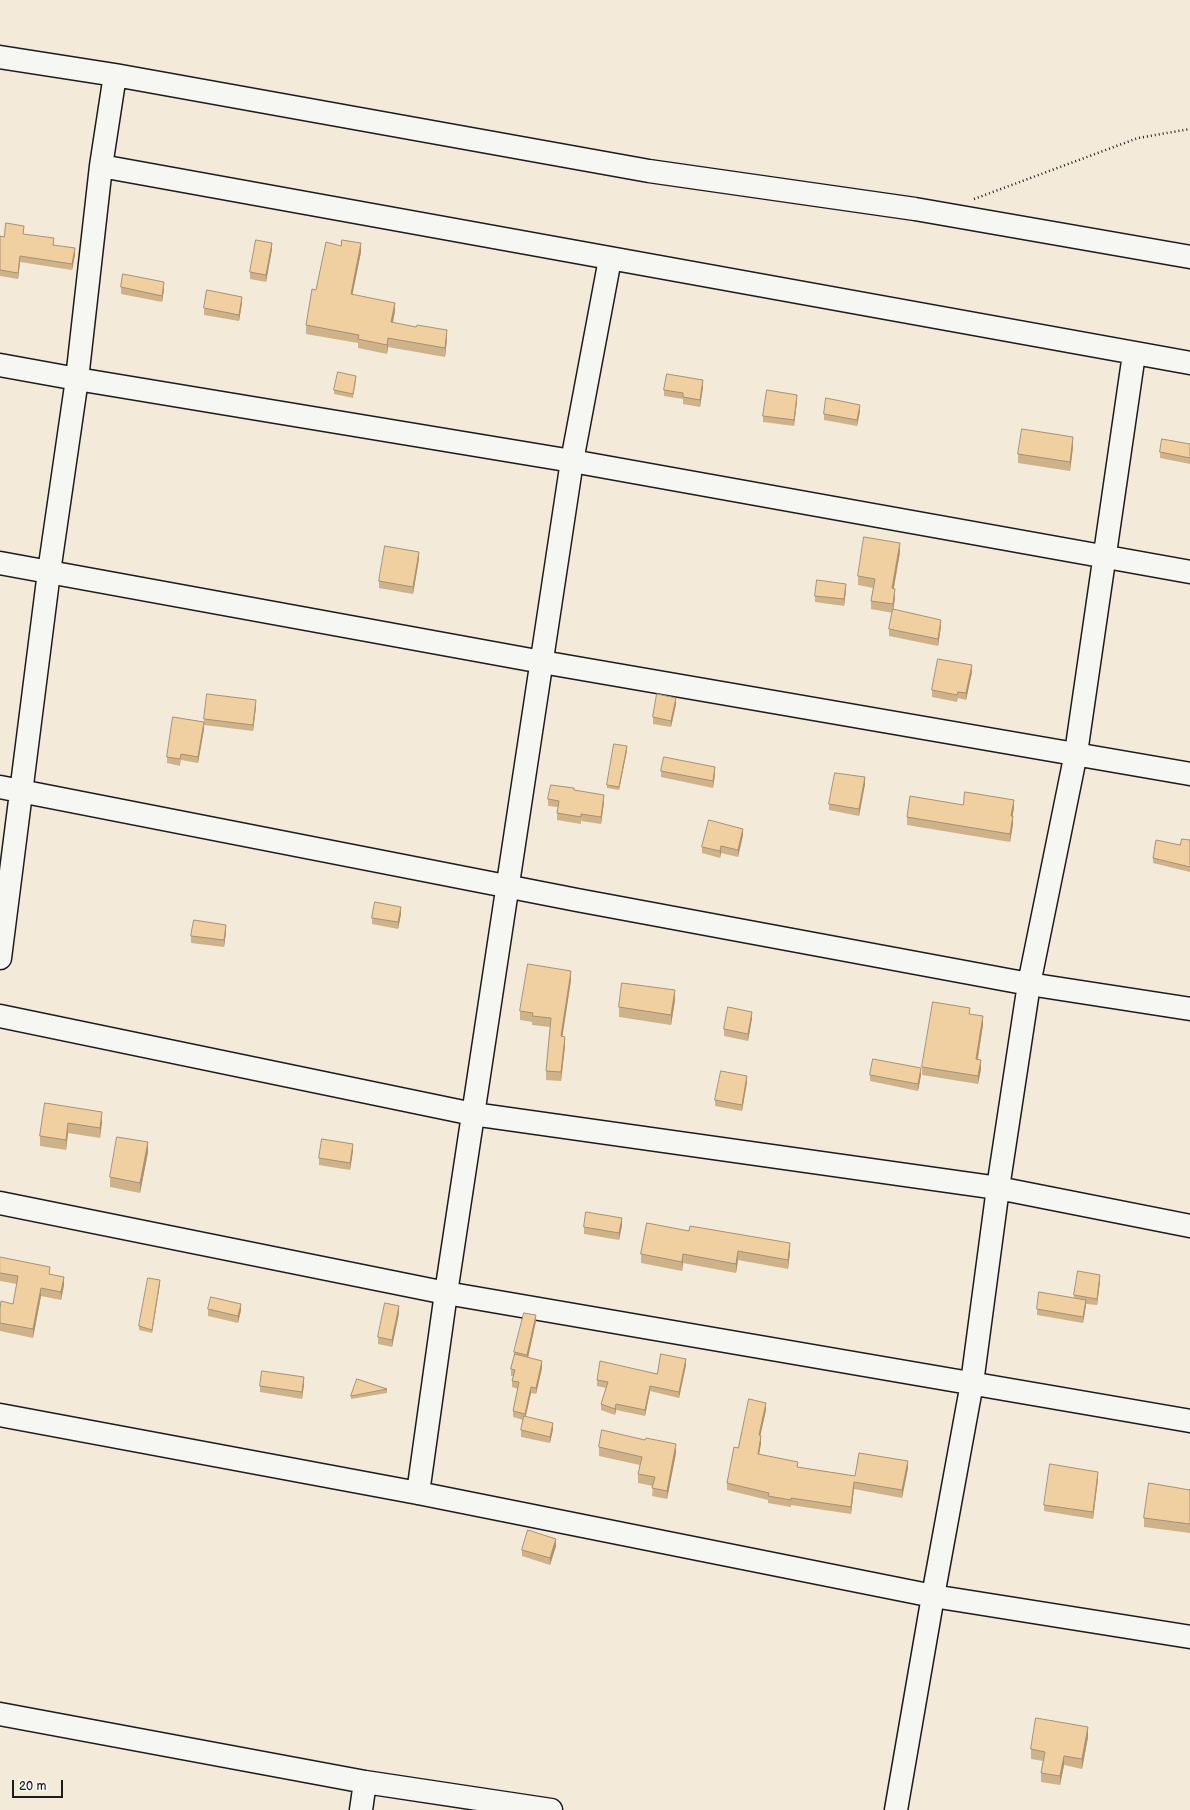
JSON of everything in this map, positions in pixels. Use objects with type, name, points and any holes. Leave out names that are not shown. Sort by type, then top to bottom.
[{"type":"street","points":[[0,57],[115,75],[649,171],[915,209],[1190,257]]},
{"type":"street","points":[[0,958],[10,789],[49,572],[76,379],[101,166],[115,75]]},
{"type":"street","points":[[101,166],[1190,363]]},
{"type":"street","points":[[418,1493],[446,1293],[509,886],[572,461],[610,259]]},
{"type":"street","points":[[896,1810],[972,1384],[998,1188],[1028,984],[1076,753],[1103,557],[1134,354]]},
{"type":"street","points":[[0,364],[76,379],[572,461],[1190,572]]},
{"type":"street","points":[[0,563],[542,662],[1076,753],[1190,774]]},
{"type":"street","points":[[10,789],[585,902],[1028,984],[1190,1009]]},
{"type":"street","points":[[0,1016],[473,1114],[998,1188],[1190,1226]]},
{"type":"street","points":[[0,1203],[446,1293],[1190,1421]]},
{"type":"street","points":[[0,1415],[418,1493],[933,1596],[1190,1637]]},
{"type":"street","points":[[0,1714],[365,1782],[552,1810]]},
{"type":"street","points":[[361,1810],[365,1782]]},
{"type":"path","points":[[974,199],[1138,138],[1190,129]]},
{"type":"building","points":[[6,223],[24,226],[23,234],[54,238],[53,245],[75,248],[72,264],[20,256],[18,273],[0,270],[0,236],[4,237]]},
{"type":"building","points":[[256,240],[272,243],[266,275],[250,272]]},
{"type":"building","points":[[342,240],[361,243],[351,294],[395,303],[391,322],[416,327],[417,325],[447,330],[445,348],[388,338],[387,345],[358,339],[359,335],[306,325],[312,289],[316,290],[326,242],[341,246]]},
{"type":"building","points":[[123,274],[164,282],[162,296],[121,287]]},
{"type":"building","points":[[207,290],[242,297],[239,315],[204,308]]},
{"type":"building","points":[[338,372],[356,376],[353,394],[334,390]]},
{"type":"building","points":[[667,374],[703,380],[700,400],[683,397],[683,393],[664,390]]},
{"type":"building","points":[[767,390],[797,395],[794,420],[763,416]]},
{"type":"building","points":[[826,398],[860,405],[857,420],[824,414]]},
{"type":"building","points":[[1022,429],[1073,437],[1070,462],[1018,454]]},
{"type":"building","points":[[1162,439],[1190,444],[1190,458],[1160,452]]},
{"type":"building","points":[[864,537],[900,543],[892,588],[895,589],[893,604],[871,601],[875,579],[858,576]]},
{"type":"building","points":[[385,546],[419,552],[413,587],[379,581]]},
{"type":"building","points":[[817,580],[846,584],[844,599],[815,596]]},
{"type":"building","points":[[893,609],[941,620],[938,639],[889,629]]},
{"type":"building","points":[[938,659],[972,665],[966,693],[958,692],[957,695],[932,690]]},
{"type":"building","points":[[207,694],[256,700],[253,725],[204,719]]},
{"type":"building","points":[[657,694],[676,698],[671,721],[653,717]]},
{"type":"building","points":[[173,717],[204,722],[198,757],[181,754],[180,759],[167,757]]},
{"type":"building","points":[[614,744],[627,746],[619,787],[607,785]]},
{"type":"building","points":[[664,757],[715,767],[713,781],[661,771]]},
{"type":"building","points":[[835,773],[865,777],[859,809],[829,804]]},
{"type":"building","points":[[551,785],[574,788],[574,790],[604,795],[601,817],[581,814],[581,817],[557,813],[559,801],[548,799]]},
{"type":"building","points":[[965,792],[1014,800],[1010,834],[907,817],[910,796],[963,805]]},
{"type":"building","points":[[709,820],[743,829],[738,850],[721,846],[720,851],[702,847]]},
{"type":"building","points":[[1182,839],[1190,840],[1190,867],[1153,858],[1156,840],[1180,845]]},
{"type":"building","points":[[375,902],[401,907],[398,922],[372,918]]},
{"type":"building","points":[[194,920],[226,925],[224,940],[191,936]]},
{"type":"building","points":[[528,964],[571,971],[561,1036],[565,1037],[561,1072],[546,1071],[551,1018],[532,1016],[533,1013],[520,1011]]},
{"type":"building","points":[[622,983],[675,990],[671,1015],[619,1007]]},
{"type":"building","points":[[933,1002],[970,1008],[969,1014],[983,1016],[976,1059],[981,1060],[978,1076],[922,1067]]},
{"type":"building","points":[[728,1007],[752,1012],[748,1034],[724,1029]]},
{"type":"building","points":[[873,1059],[921,1068],[918,1084],[870,1075]]},
{"type":"building","points":[[721,1071],[747,1076],[742,1105],[715,1100]]},
{"type":"building","points":[[45,1103],[102,1112],[100,1128],[68,1123],[66,1140],[40,1136]]},
{"type":"building","points":[[117,1137],[148,1142],[140,1183],[110,1177]]},
{"type":"building","points":[[322,1139],[353,1144],[350,1163],[319,1158]]},
{"type":"building","points":[[586,1212],[622,1218],[619,1233],[584,1227]]},
{"type":"building","points":[[647,1223],[689,1231],[690,1226],[790,1243],[788,1260],[738,1251],[736,1264],[683,1254],[682,1262],[641,1254]]},
{"type":"building","points":[[0,1257],[50,1267],[49,1274],[64,1277],[61,1292],[41,1288],[33,1329],[0,1323],[1,1301],[13,1304],[18,1276],[0,1273]]},
{"type":"building","points":[[1078,1271],[1100,1275],[1097,1299],[1074,1295]]},
{"type":"building","points":[[148,1278],[160,1280],[152,1330],[139,1326]]},
{"type":"building","points":[[1039,1292],[1086,1300],[1083,1317],[1037,1309]]},
{"type":"building","points":[[211,1297],[241,1304],[238,1316],[208,1309]]},
{"type":"building","points":[[385,1303],[399,1306],[392,1340],[378,1337]]},
{"type":"building","points":[[524,1313],[536,1315],[527,1355],[514,1352]]},
{"type":"building","points":[[515,1354],[542,1361],[536,1388],[531,1387],[525,1414],[513,1411],[519,1382],[512,1381],[515,1370],[511,1369]]},
{"type":"building","points":[[661,1354],[686,1359],[679,1392],[650,1386],[645,1410],[616,1404],[615,1409],[601,1404],[608,1382],[597,1380],[600,1361],[657,1374]]},
{"type":"building","points":[[262,1371],[304,1377],[302,1392],[260,1386]]},
{"type":"building","points":[[357,1379],[387,1389],[351,1396]]},
{"type":"building","points":[[749,1399],[766,1403],[759,1435],[761,1436],[758,1454],[798,1462],[797,1467],[855,1476],[859,1453],[908,1461],[902,1490],[854,1482],[851,1507],[768,1496],[769,1493],[727,1483],[734,1447],[738,1448]]},
{"type":"building","points":[[524,1416],[553,1423],[550,1437],[521,1430]]},
{"type":"building","points":[[602,1430],[645,1440],[646,1438],[676,1444],[667,1491],[652,1488],[655,1477],[638,1474],[642,1457],[599,1447]]},
{"type":"building","points":[[1050,1464],[1098,1472],[1093,1512],[1044,1505]]},
{"type":"building","points":[[1149,1483],[1190,1490],[1190,1524],[1144,1518]]},
{"type":"building","points":[[528,1530],[556,1539],[550,1558],[522,1550]]},
{"type":"building","points":[[1036,1718],[1088,1727],[1082,1759],[1064,1756],[1060,1776],[1041,1773],[1045,1752],[1031,1749]]}]
